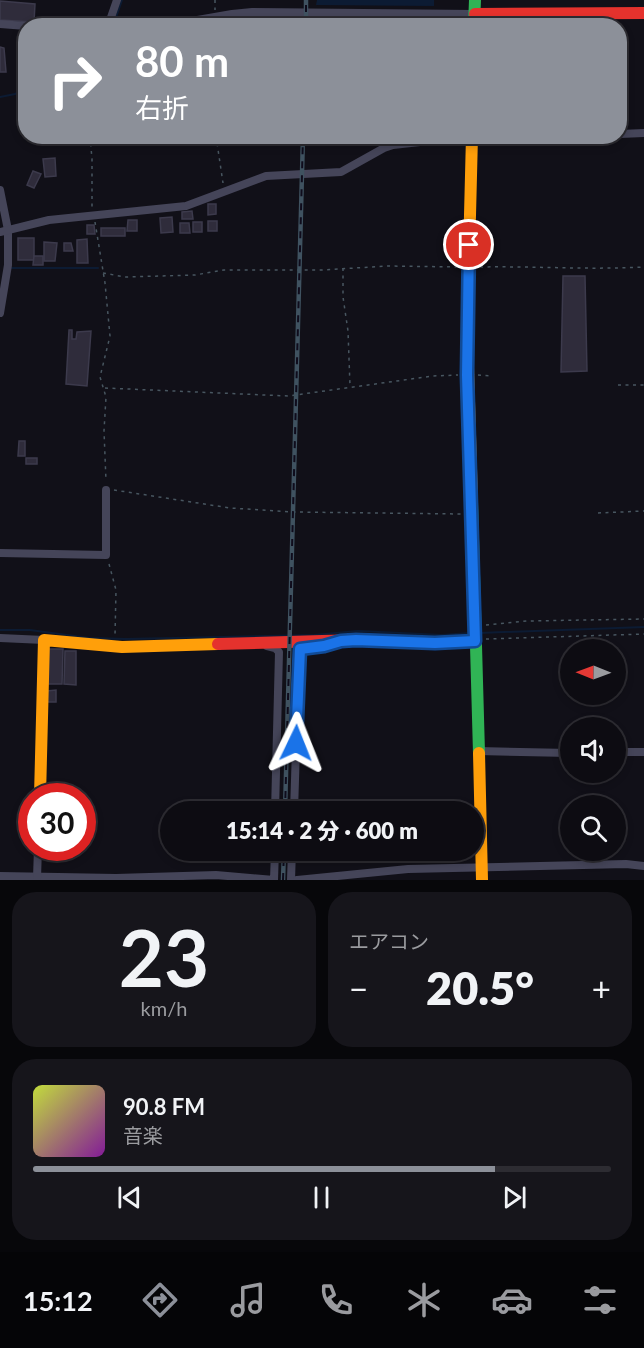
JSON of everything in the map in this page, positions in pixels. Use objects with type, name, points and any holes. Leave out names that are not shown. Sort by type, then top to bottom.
[{"type":"street","points":[[111,18],[117,0]]},
{"type":"street","points":[[474,18],[475,0]]},
{"type":"street","points":[[205,18],[252,12],[306,12],[432,18]]},
{"type":"street","points":[[523,18],[644,13]]},
{"type":"street","points":[[0,24],[18,25]]},
{"type":"street","points":[[627,134],[644,133]]},
{"type":"street","points":[[4,231],[49,220],[178,207],[266,176],[341,172],[384,148],[403,144]]},
{"type":"street","points":[[472,144],[467,375],[482,880]]},
{"type":"street","points":[[0,190],[8,267],[0,313]]},
{"type":"street","points":[[0,553],[105,555],[106,490]]},
{"type":"street","points":[[0,638],[122,647],[341,641],[435,643],[475,633]]},
{"type":"street","points":[[40,783],[44,640]]},
{"type":"street","points":[[294,801],[299,652],[304,648],[341,641]]},
{"type":"street","points":[[262,644],[275,648],[279,652],[275,801]]},
{"type":"street","points":[[478,751],[560,753]]},
{"type":"street","points":[[626,752],[644,752]]},
{"type":"street","points":[[37,878],[38,861]]},
{"type":"street","points":[[0,876],[37,878],[216,875],[274,880],[275,861]]},
{"type":"street","points":[[291,880],[292,861]]},
{"type":"street","points":[[297,880],[408,870],[481,867],[626,864],[644,866]]},
{"type":"path","points":[[215,0],[215,16]]},
{"type":"path","points":[[91,144],[93,216],[105,283],[110,336],[101,369],[101,383],[106,397],[104,431],[106,490],[230,508],[293,512],[471,514]]},
{"type":"path","points":[[217,144],[224,192]]},
{"type":"path","points":[[103,273],[125,277],[195,275],[224,270],[408,266],[560,267],[594,270],[644,267]]},
{"type":"path","points":[[343,268],[351,387]]},
{"type":"path","points":[[104,388],[288,396],[433,376],[491,376]]},
{"type":"path","points":[[618,385],[644,385]]},
{"type":"path","points":[[598,513],[644,510]]},
{"type":"path","points":[[105,555],[116,590],[114,634]]},
{"type":"path","points":[[475,633],[527,621],[644,620]]},
{"type":"path","points":[[475,633],[501,638],[644,634]]},
{"type":"water","points":[[317,0],[434,0],[434,6],[316,5]]},
{"type":"building","points":[[0,1],[35,4],[34,18],[18,18],[18,21],[0,20]]},
{"type":"building","points":[[0,47],[4,48],[6,72],[0,72]]},
{"type":"building","points":[[55,158],[56,176],[45,177],[43,159]]},
{"type":"building","points":[[33,171],[41,174],[34,188],[27,185]]},
{"type":"building","points":[[208,204],[216,204],[216,214],[208,215]]},
{"type":"building","points":[[192,211],[193,219],[182,219],[182,212]]},
{"type":"building","points":[[172,217],[173,232],[161,233],[160,218]]},
{"type":"building","points":[[128,220],[137,220],[137,231],[127,231]]},
{"type":"building","points":[[208,221],[217,221],[217,231],[208,231]]},
{"type":"building","points":[[193,222],[202,222],[202,232],[193,232]]},
{"type":"building","points":[[180,223],[189,223],[190,233],[180,233]]},
{"type":"building","points":[[87,225],[94,225],[95,234],[87,234]]},
{"type":"building","points":[[101,228],[125,228],[125,236],[101,236]]},
{"type":"building","points":[[18,238],[34,238],[34,260],[18,260]]},
{"type":"building","points":[[87,239],[88,263],[77,263],[77,240]]},
{"type":"building","points":[[44,242],[57,243],[55,261],[44,261]]},
{"type":"building","points":[[64,243],[71,243],[73,251],[64,251]]},
{"type":"building","points":[[34,256],[43,256],[43,265],[33,265]]},
{"type":"building","points":[[563,276],[585,276],[587,371],[561,372]]},
{"type":"building","points":[[69,330],[72,330],[72,339],[76,339],[77,332],[91,331],[87,386],[66,384]]},
{"type":"building","points":[[19,441],[25,441],[25,456],[18,456]]},
{"type":"building","points":[[26,458],[37,458],[37,464],[26,464]]},
{"type":"building","points":[[48,649],[63,649],[62,684],[48,684]]},
{"type":"building","points":[[65,651],[76,651],[76,685],[64,684]]},
{"type":"building","points":[[56,690],[56,702],[47,702],[47,691]]},
{"type":"waterway","points":[[116,18],[122,0]]},
{"type":"waterway","points":[[0,97],[18,93]]},
{"type":"waterway","points":[[11,268],[98,268]]},
{"type":"waterway","points":[[479,633],[644,627]]},
{"type":"waterway","points":[[0,630],[30,630],[89,638],[126,639],[314,635],[358,631],[442,635],[470,633]]},
{"type":"railway","points":[[306,0],[306,18]]},
{"type":"railway","points":[[285,801],[303,144]]},
{"type":"railway","points":[[283,880],[284,861]]},
{"type":"traffic: fast","points":[[474,18],[475,0]]},
{"type":"traffic: fast","points":[[472,502],[479,753]]},
{"type":"traffic: slow","points":[[472,144],[467,334],[472,502]]},
{"type":"traffic: slow","points":[[40,783],[44,640],[122,647],[218,644]]},
{"type":"traffic: slow","points":[[479,753],[482,880]]},
{"type":"traffic: jam","points":[[475,14],[644,13]]},
{"type":"traffic: jam","points":[[218,644],[356,640],[435,643],[475,641]]},
{"type":"route","points":[[296,743],[300,649],[356,640],[435,643],[475,641],[467,375],[469,245]]}]
